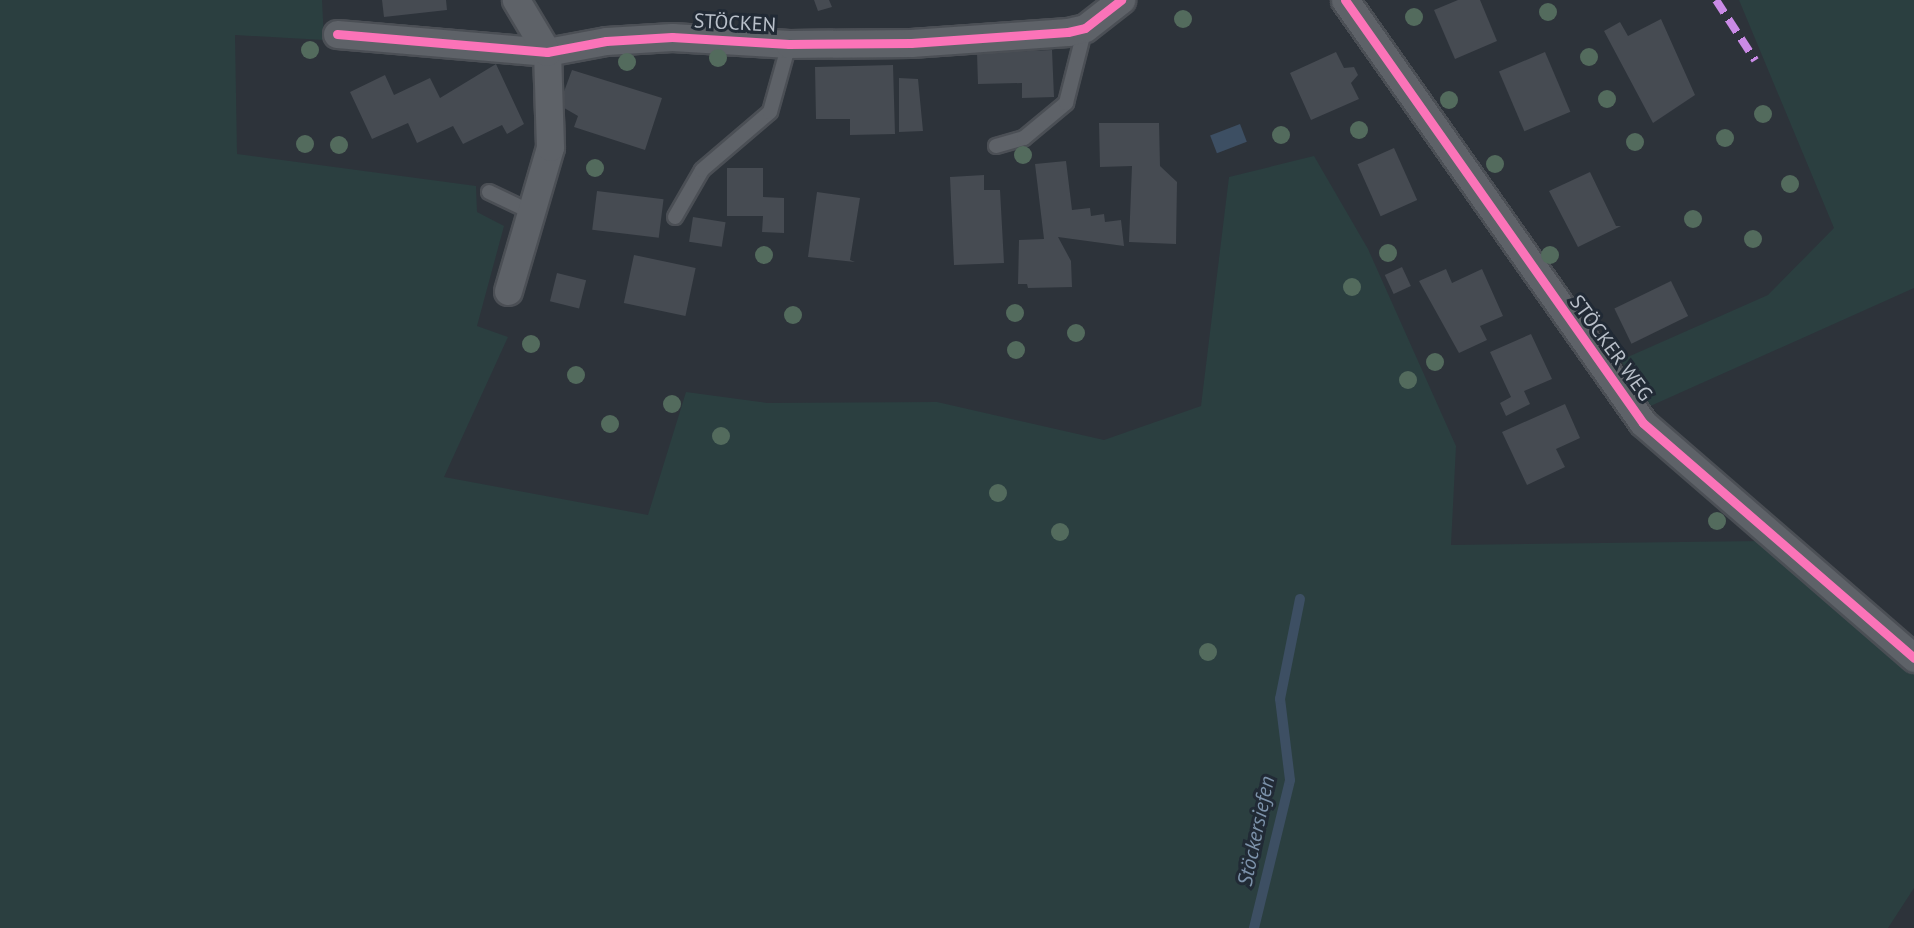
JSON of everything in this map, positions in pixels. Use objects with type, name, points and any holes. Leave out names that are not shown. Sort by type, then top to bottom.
[{"type":"street","points":[[508,291],[550,147],[547,52],[516,0]]},
{"type":"street","points":[[1085,28],[1121,0]]},
{"type":"street","name":"STÖCKER WEG","points":[[1345,0],[1643,423],[1914,658]]},
{"type":"street","name":"STÖCKEN","points":[[338,34],[547,52],[606,41],[672,38],[789,44],[973,40],[1085,28]]},
{"type":"lane","points":[[996,146],[1024,138],[1066,103],[1085,28]]},
{"type":"lane","points":[[675,217],[702,170],[770,112],[789,44]]},
{"type":"lane","points":[[489,192],[531,212]]},
{"type":"green space","points":[[0,0],[322,0],[324,40],[235,35],[237,154],[476,186],[477,212],[504,226],[477,326],[508,337],[444,477],[648,515],[686,392],[767,403],[937,402],[1104,440],[1201,406],[1229,177],[1314,156],[1368,249],[1456,446],[1451,545],[1761,541],[1914,672],[1914,888],[1888,928],[0,928]]},
{"type":"green space","points":[[1739,0],[1914,0],[1914,288],[1646,408],[1621,360],[1768,295],[1834,228]]},
{"type":"water","points":[[1240,124],[1247,142],[1217,153],[1210,135]]},
{"type":"building","points":[[382,0],[446,0],[447,10],[384,17]]},
{"type":"building","points":[[814,0],[829,0],[832,7],[818,11]]},
{"type":"building","points":[[1458,0],[1480,0],[1497,41],[1455,59],[1434,10]]},
{"type":"building","points":[[1661,19],[1695,95],[1653,123],[1604,31],[1620,22],[1628,36]]},
{"type":"building","points":[[1052,50],[1054,97],[1022,98],[1022,83],[978,84],[977,53]]},
{"type":"building","points":[[1336,52],[1344,68],[1354,67],[1358,75],[1351,83],[1359,99],[1311,120],[1290,73]]},
{"type":"building","points":[[1545,52],[1570,112],[1524,131],[1499,72]]},
{"type":"building","points":[[496,64],[524,124],[507,134],[502,125],[463,144],[453,126],[417,143],[408,123],[372,139],[350,92],[385,75],[394,95],[430,78],[440,98]]},
{"type":"building","points":[[893,65],[895,134],[850,135],[850,119],[816,119],[815,67]]},
{"type":"building","points":[[572,70],[662,98],[645,150],[574,127],[578,116],[559,105]]},
{"type":"building","points":[[899,78],[918,79],[923,131],[899,132]]},
{"type":"building","points":[[1099,123],[1159,123],[1160,166],[1177,182],[1176,244],[1129,242],[1132,166],[1100,167]]},
{"type":"building","points":[[1394,148],[1417,200],[1381,216],[1357,164]]},
{"type":"building","points":[[1066,161],[1072,210],[1090,208],[1091,216],[1104,214],[1105,222],[1121,220],[1124,246],[1058,237],[1071,261],[1072,287],[1028,288],[1027,284],[1018,284],[1019,240],[1044,239],[1035,164]]},
{"type":"building","points":[[727,168],[763,168],[763,197],[784,198],[784,233],[762,232],[763,216],[727,216]]},
{"type":"building","points":[[1590,172],[1616,226],[1621,226],[1578,247],[1549,191]]},
{"type":"building","points":[[984,175],[984,190],[1000,190],[1004,263],[954,265],[950,177]]},
{"type":"building","points":[[597,191],[664,199],[659,238],[592,230]]},
{"type":"building","points":[[817,192],[860,198],[850,260],[855,262],[808,257]]},
{"type":"building","points":[[693,217],[726,222],[722,247],[689,242]]},
{"type":"building","points":[[634,255],[696,268],[685,316],[624,303]]},
{"type":"building","points":[[1402,267],[1411,286],[1394,294],[1385,275]]},
{"type":"building","points":[[1446,269],[1452,283],[1482,269],[1503,316],[1480,326],[1487,340],[1459,353],[1419,281]]},
{"type":"building","points":[[557,273],[586,280],[579,308],[550,301]]},
{"type":"building","points":[[1671,281],[1688,316],[1631,344],[1614,309]]},
{"type":"building","points":[[1531,334],[1552,379],[1524,391],[1530,404],[1506,416],[1500,403],[1511,397],[1490,352]]},
{"type":"building","points":[[1565,404],[1580,438],[1556,449],[1565,467],[1527,485],[1502,432]]},
{"type":"waterway","name":"Stöckersiefen","points":[[1254,928],[1290,780],[1280,699],[1300,599]]},
{"type":"marked path","points":[[1716,0],[1755,60]]},
{"type":"cycle path","points":[[337,34],[547,52],[606,41],[672,37],[789,44],[911,43],[1068,32],[1085,28],[1121,0]]},
{"type":"cycle path","points":[[1345,0],[1643,423],[1914,658]]}]
